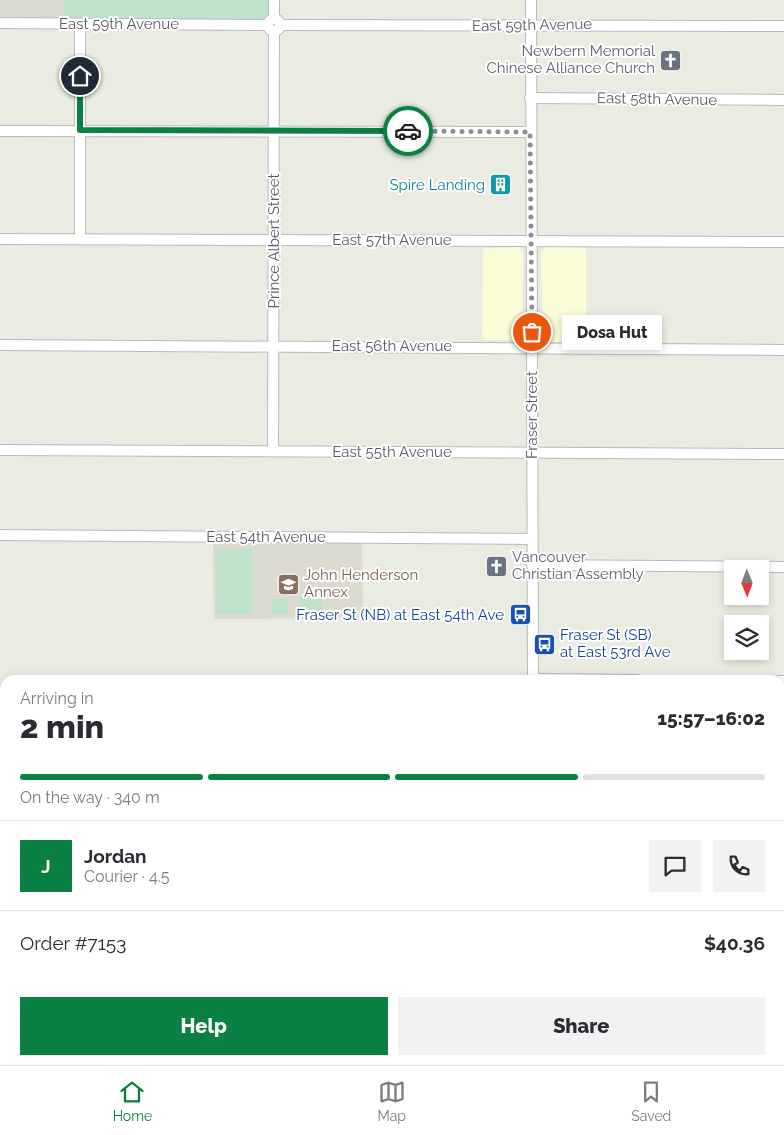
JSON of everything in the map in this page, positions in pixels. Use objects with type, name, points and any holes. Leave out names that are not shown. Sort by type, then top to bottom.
[{"type":"street","name":"Prince Albert Street","points":[[272,452],[274,345],[274,0]]},
{"type":"street","name":"Fraser Street","points":[[532,0],[530,132],[533,675]]},
{"type":"street","name":"East 59th Avenue","points":[[0,23],[516,27],[531,25],[784,26]]},
{"type":"street","points":[[80,24],[80,239]]},
{"type":"street","name":"East 58th Avenue","points":[[530,98],[784,100]]},
{"type":"street","points":[[0,131],[530,132]]},
{"type":"street","name":"East 57th Avenue","points":[[0,239],[784,242]]},
{"type":"street","name":"East 56th Avenue","points":[[0,345],[274,345],[784,350]]},
{"type":"street","name":"East 55th Avenue","points":[[0,450],[784,454]]},
{"type":"street","name":"East 54th Avenue","points":[[0,535],[532,539]]},
{"type":"street","points":[[532,565],[784,567]]},
{"type":"shaded area","points":[[0,0],[64,0],[64,18],[0,17]]},
{"type":"shaded area","points":[[64,0],[268,0],[268,14],[262,19],[67,19],[64,18]]},
{"type":"shaded area","points":[[516,246],[523,252],[522,338],[519,340],[485,340],[482,336],[483,248],[509,248]]},
{"type":"shaded area","points":[[546,247],[586,247],[586,338],[584,342],[548,342],[543,340],[541,252]]},
{"type":"shaded area","name":"John Henderson Annex","points":[[213,541],[362,543],[363,618],[214,619]]},
{"type":"shaded area","points":[[216,549],[252,549],[252,614],[216,614]]},
{"type":"shaded area","points":[[322,596],[322,610],[300,611],[299,597]]},
{"type":"shaded area","points":[[272,599],[288,599],[288,614],[271,614]]},
{"type":"way so far","points":[[408,131],[530,132],[532,332]]},
{"type":"place","name":"Newbern Memorial Chinese Alliance Church","points":[[671,60]]},
{"type":"place","name":"Spire Landing","points":[[501,185]]},
{"type":"place","name":"Dosa Hut","points":[[532,332]]},
{"type":"place","name":"Vancouver Christian Assembly","points":[[496,566]]},
{"type":"place","name":"John Henderson Annex","points":[[288,584]]},
{"type":"place","name":"Fraser St (NB) at East 54th Ave","points":[[520,615]]},
{"type":"place","name":"Fraser St (SB) at East 53rd Ave","points":[[544,644]]},
{"type":"route","points":[[80,76],[80,130],[408,131]]}]
